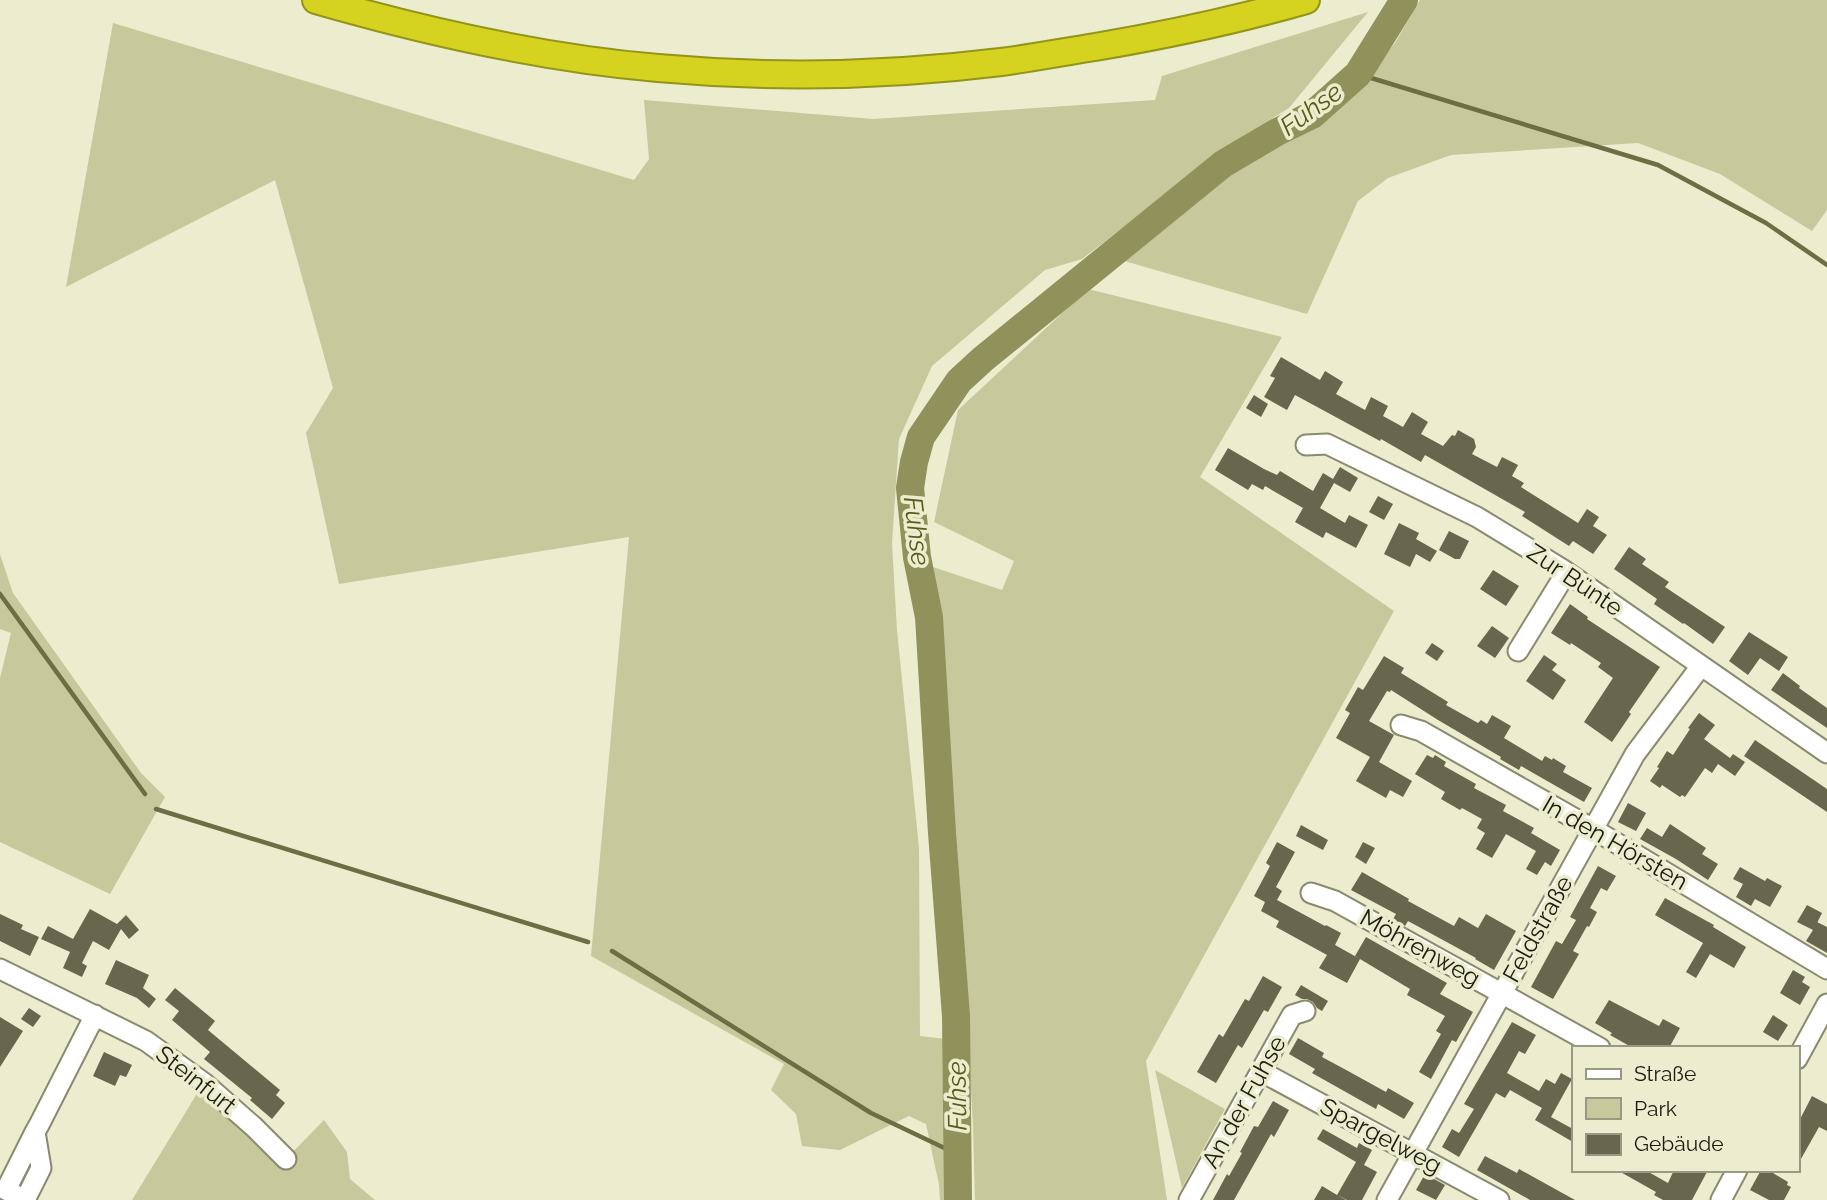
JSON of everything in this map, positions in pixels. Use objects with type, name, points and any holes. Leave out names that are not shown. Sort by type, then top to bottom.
[{"type":"highway","points":[[316,0],[424,29],[582,59],[656,68],[726,72],[877,72],[1002,62],[1139,40],[1306,0]]},
{"type":"street","name":"Zur Bünte","points":[[1306,445],[1327,444],[1477,517],[1566,573],[1827,753]]},
{"type":"street","points":[[1518,651],[1566,573]]},
{"type":"street","name":"Feldstraße","points":[[1387,1200],[1634,754],[1701,666]]},
{"type":"street","name":"In den Hörsten","points":[[1401,725],[1421,731],[1593,829],[1827,969]]},
{"type":"street","name":"Möhrenweg","points":[[1311,893],[1335,901],[1596,1046]]},
{"type":"street","name":"Steinfurt","points":[[0,969],[146,1041],[204,1083],[286,1159]]},
{"type":"street","points":[[1799,1055],[1827,1004]]},
{"type":"street","name":"An der Fuhse","points":[[1189,1200],[1292,1016],[1306,1011]]},
{"type":"street","points":[[36,1132],[95,1015]]},
{"type":"street","name":"Spargelweg","points":[[1262,1072],[1499,1200]]},
{"type":"street","points":[[1721,1200],[1736,1172]]},
{"type":"green space","points":[[1420,0],[1827,0],[1827,210],[1812,231],[1720,174],[1638,143],[1451,155],[1388,178],[1358,201],[1307,314],[1114,258],[1213,181],[1334,113],[1395,43]]},
{"type":"green space","points":[[1368,12],[1289,108],[1237,140],[1082,259],[1045,270],[932,366],[899,439],[892,543],[897,630],[919,848],[920,1036],[946,1039],[950,1200],[940,1200],[926,1124],[909,1116],[840,1150],[802,1146],[796,1114],[771,1090],[784,1064],[591,956],[629,537],[339,584],[306,433],[333,388],[275,180],[66,287],[113,23],[634,180],[649,159],[644,100],[873,119],[1155,100],[1162,76]]},
{"type":"green space","points":[[1088,289],[1282,337],[1200,477],[1394,611],[1146,1061],[1167,1200],[975,1200],[973,1125],[946,681],[930,566],[1002,590],[1014,561],[934,522],[958,410]]},
{"type":"green space","points":[[0,554],[13,593],[141,773],[165,797],[110,894],[0,842],[0,678],[11,633],[0,629]]},
{"type":"green space","points":[[1155,1070],[1225,1109],[1182,1188]]},
{"type":"green space","points":[[198,1092],[282,1163],[324,1120],[347,1152],[350,1179],[375,1200],[132,1200]]},
{"type":"building","points":[[1281,357],[1320,380],[1325,371],[1343,382],[1336,394],[1365,410],[1371,397],[1388,406],[1383,416],[1403,427],[1412,412],[1428,422],[1421,434],[1443,446],[1458,430],[1474,439],[1476,447],[1472,454],[1497,467],[1502,457],[1518,465],[1512,476],[1524,483],[1521,487],[1578,523],[1587,509],[1599,517],[1593,526],[1607,535],[1593,554],[1573,541],[1569,546],[1522,516],[1525,512],[1425,455],[1421,462],[1295,395],[1287,410],[1264,397],[1275,378],[1270,376]]},
{"type":"building","points":[[1254,395],[1268,404],[1261,417],[1246,408]]},
{"type":"building","points":[[1228,448],[1277,475],[1280,471],[1313,491],[1323,473],[1333,479],[1340,467],[1358,478],[1350,492],[1334,483],[1320,508],[1345,523],[1349,515],[1368,525],[1356,548],[1326,532],[1323,538],[1295,522],[1303,508],[1265,486],[1263,490],[1252,484],[1248,490],[1215,470]]},
{"type":"building","points":[[1378,496],[1393,504],[1384,520],[1369,512]]},
{"type":"building","points":[[1399,523],[1419,533],[1416,539],[1437,551],[1430,562],[1416,554],[1410,567],[1384,554]]},
{"type":"building","points":[[1449,531],[1469,541],[1460,559],[1439,550]]},
{"type":"building","points":[[1629,547],[1646,559],[1642,564],[1669,582],[1665,587],[1725,627],[1713,644],[1654,604],[1657,599],[1614,569]]},
{"type":"building","points":[[1493,570],[1519,586],[1506,606],[1480,589]]},
{"type":"building","points":[[1570,604],[1588,617],[1587,619],[1660,667],[1612,742],[1584,722],[1613,678],[1598,667],[1601,663],[1551,633]]},
{"type":"building","points":[[1492,626],[1509,638],[1495,658],[1477,646]]},
{"type":"building","points":[[1749,632],[1788,657],[1779,671],[1760,658],[1748,675],[1729,661]]},
{"type":"building","points":[[1432,643],[1444,651],[1437,661],[1425,653]]},
{"type":"building","points":[[1544,655],[1557,664],[1552,670],[1566,680],[1553,700],[1526,681]]},
{"type":"building","points":[[1384,656],[1404,668],[1401,673],[1448,702],[1446,705],[1478,723],[1481,720],[1487,724],[1492,715],[1511,726],[1504,738],[1542,761],[1545,756],[1566,766],[1563,772],[1592,788],[1584,802],[1521,766],[1519,770],[1500,759],[1501,757],[1391,690],[1387,691],[1369,721],[1394,735],[1379,762],[1412,781],[1403,797],[1390,790],[1386,798],[1356,781],[1370,757],[1336,738],[1350,713],[1345,710],[1358,687],[1363,690]]},
{"type":"building","points":[[1783,673],[1827,708],[1827,728],[1771,690]]},
{"type":"building","points":[[1699,713],[1715,725],[1704,739],[1730,758],[1733,754],[1745,762],[1735,776],[1718,764],[1712,773],[1705,768],[1685,797],[1680,797],[1662,785],[1660,788],[1650,781],[1667,751],[1673,755]]},
{"type":"building","points":[[1755,740],[1827,789],[1827,812],[1744,756]]},
{"type":"building","points":[[1427,755],[1433,758],[1435,755],[1446,762],[1444,766],[1476,784],[1474,788],[1506,805],[1503,811],[1534,828],[1531,833],[1560,850],[1551,866],[1545,862],[1537,875],[1526,869],[1536,851],[1506,834],[1492,858],[1476,849],[1485,833],[1477,828],[1482,819],[1441,799],[1445,792],[1415,774]]},
{"type":"building","points":[[1628,803],[1646,813],[1636,831],[1618,822]]},
{"type":"building","points":[[1670,824],[1706,848],[1702,854],[1718,864],[1708,880],[1640,839],[1647,828],[1662,837]]},
{"type":"building","points":[[1301,825],[1328,840],[1323,850],[1296,836]]},
{"type":"building","points":[[1277,842],[1295,852],[1276,887],[1282,891],[1277,900],[1341,933],[1335,945],[1360,959],[1347,983],[1319,968],[1327,955],[1276,927],[1279,921],[1261,911],[1265,902],[1254,896],[1270,866],[1266,863]]},
{"type":"building","points":[[1363,842],[1375,848],[1366,864],[1355,857]]},
{"type":"building","points":[[1598,866],[1616,876],[1607,891],[1601,888],[1590,908],[1597,912],[1573,951],[1579,954],[1553,999],[1531,987],[1556,941],[1562,944],[1576,920],[1570,917]]},
{"type":"building","points":[[1740,867],[1765,881],[1767,878],[1782,886],[1770,907],[1755,899],[1751,906],[1736,897],[1743,884],[1733,879]]},
{"type":"building","points":[[1362,872],[1454,926],[1459,917],[1478,928],[1486,914],[1516,931],[1494,970],[1408,921],[1405,926],[1393,919],[1396,914],[1351,890]]},
{"type":"building","points":[[1665,898],[1714,925],[1713,927],[1746,947],[1734,968],[1710,954],[1696,978],[1686,972],[1703,943],[1655,915]]},
{"type":"building","points":[[1807,905],[1822,913],[1817,922],[1827,927],[1827,953],[1806,941],[1813,930],[1797,922]]},
{"type":"building","points":[[90,909],[117,924],[126,915],[139,930],[129,939],[121,929],[109,950],[93,941],[82,963],[87,966],[82,977],[63,968],[70,952],[41,939],[48,926],[73,939]]},
{"type":"building","points":[[0,914],[23,925],[21,929],[39,937],[30,956],[0,941]]},
{"type":"building","points":[[1366,937],[1447,983],[1440,994],[1473,1012],[1456,1042],[1452,1040],[1431,1079],[1419,1072],[1441,1034],[1436,1031],[1445,1016],[1407,995],[1410,989],[1355,956]]},
{"type":"building","points":[[116,960],[149,975],[143,988],[156,999],[149,1008],[137,998],[105,984]]},
{"type":"building","points":[[1793,970],[1805,977],[1802,982],[1810,987],[1800,1005],[1780,993]]},
{"type":"building","points":[[1263,976],[1282,987],[1268,1012],[1264,1010],[1242,1048],[1238,1045],[1216,1083],[1197,1072],[1219,1034],[1223,1037],[1245,999],[1249,1001]]},
{"type":"building","points":[[1301,985],[1328,1001],[1322,1011],[1313,1002],[1295,995]]},
{"type":"building","points":[[175,988],[215,1021],[208,1030],[280,1090],[276,1095],[285,1103],[272,1119],[250,1100],[252,1098],[204,1059],[210,1052],[172,1020],[179,1011],[165,1000]]},
{"type":"building","points":[[1609,1000],[1659,1026],[1663,1019],[1680,1028],[1670,1046],[1629,1046],[1595,1023]]},
{"type":"building","points":[[29,1008],[41,1016],[33,1027],[21,1019]]},
{"type":"building","points":[[1773,1015],[1788,1025],[1778,1041],[1763,1032]]},
{"type":"building","points":[[0,1017],[23,1031],[0,1067]]},
{"type":"building","points":[[1512,1022],[1536,1035],[1525,1054],[1519,1051],[1507,1073],[1539,1091],[1546,1079],[1555,1084],[1561,1073],[1572,1079],[1551,1117],[1572,1128],[1572,1141],[1535,1120],[1542,1108],[1510,1090],[1505,1098],[1496,1093],[1459,1157],[1442,1147],[1452,1129],[1459,1133],[1474,1109],[1464,1104]]},
{"type":"building","points":[[1298,1038],[1324,1053],[1322,1057],[1386,1092],[1388,1088],[1414,1103],[1404,1119],[1378,1104],[1376,1109],[1312,1073],[1315,1069],[1289,1054]]},
{"type":"building","points":[[104,1052],[132,1065],[126,1077],[120,1075],[115,1086],[93,1076]]},
{"type":"building","points":[[1812,1096],[1827,1104],[1827,1131],[1819,1127],[1799,1162],[1799,1121]]},
{"type":"building","points":[[1273,1101],[1289,1110],[1274,1137],[1271,1134],[1234,1200],[1213,1200],[1242,1153],[1240,1152],[1254,1126],[1258,1127]]},
{"type":"building","points":[[1323,1129],[1357,1148],[1359,1143],[1372,1150],[1364,1165],[1377,1172],[1362,1200],[1347,1200],[1337,1195],[1356,1162],[1317,1139]]},
{"type":"building","points":[[1485,1156],[1517,1173],[1519,1169],[1575,1200],[1530,1200],[1477,1170]]},
{"type":"building","points":[[1621,1172],[1649,1172],[1668,1183],[1673,1172],[1707,1172],[1692,1200],[1663,1200],[1654,1195],[1656,1192]]},
{"type":"building","points":[[1760,1172],[1771,1172],[1788,1182],[1787,1185],[1791,1187],[1784,1200],[1769,1200],[1750,1190]]},
{"type":"building","points":[[1425,1174],[1445,1185],[1436,1200],[1416,1190]]},
{"type":"building","points":[[1322,1186],[1337,1195],[1346,1200],[1314,1200]]},
{"type":"waterway","name":"Fuhse","points":[[958,1200],[956,1016],[929,617],[917,557],[910,488],[921,437],[959,381],[983,359],[1223,164],[1312,115],[1358,74],[1404,0]]},
{"type":"waterway","points":[[1358,74],[1658,165],[1766,223],[1827,265]]},
{"type":"waterway","points":[[0,594],[145,794]]},
{"type":"waterway","points":[[156,809],[588,942]]},
{"type":"waterway","points":[[612,951],[871,1113],[957,1154]]}]
